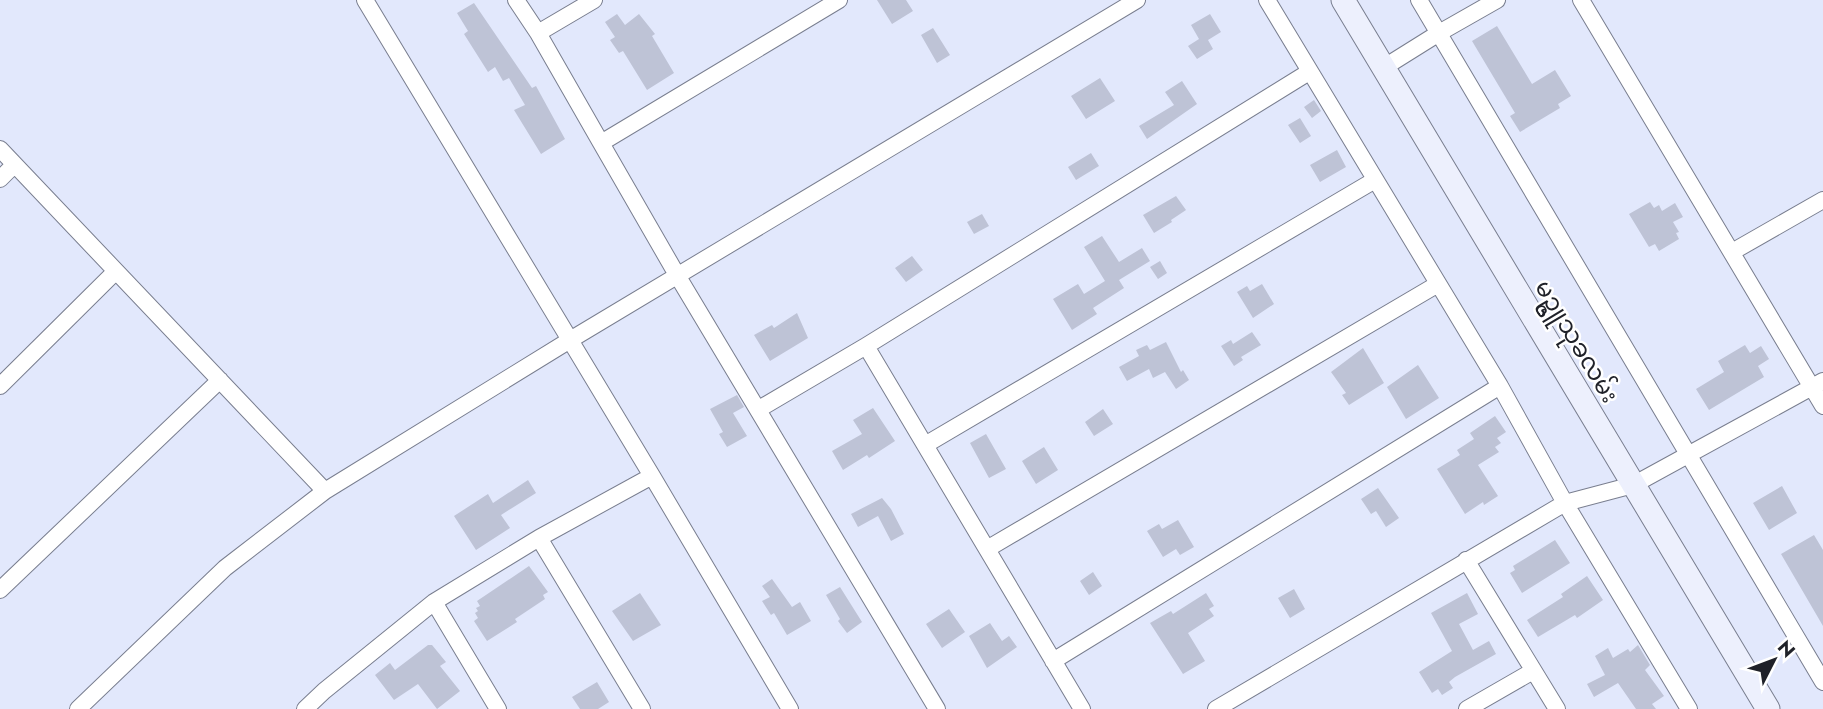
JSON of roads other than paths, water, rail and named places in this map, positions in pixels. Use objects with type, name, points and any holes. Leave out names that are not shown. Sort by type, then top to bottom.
[{"type":"street","points":[[365,0],[790,709]]},
{"type":"street","points":[[516,0],[937,709]]},
{"type":"street","points":[[538,33],[594,0]]},
{"type":"street","points":[[601,143],[839,0]]},
{"type":"street","points":[[78,709],[225,568],[326,491],[677,275],[1137,0]]},
{"type":"street","points":[[1267,0],[1500,386],[1564,503],[1689,709]]},
{"type":"street","name":"မဥ္ဇူသုခလမ်း","points":[[1343,0],[1768,709]]},
{"type":"street","points":[[1419,0],[1823,682]]},
{"type":"street","points":[[1383,68],[1497,0]]},
{"type":"street","points":[[1581,0],[1732,252],[1818,384],[1823,406]]},
{"type":"street","points":[[759,409],[1310,72]]},
{"type":"street","points":[[0,149],[326,491]]},
{"type":"street","points":[[0,179],[14,165]]},
{"type":"street","points":[[925,445],[1375,180]]},
{"type":"street","points":[[1732,252],[1823,200]]},
{"type":"street","points":[[0,386],[115,272]]},
{"type":"street","points":[[987,549],[1437,284]]},
{"type":"street","points":[[866,346],[1082,709]]},
{"type":"street","points":[[0,590],[220,380]]},
{"type":"street","points":[[1216,709],[1564,503],[1633,485],[1818,384]]},
{"type":"street","points":[[1053,661],[1500,386]]},
{"type":"street","points":[[305,709],[434,601],[539,538],[652,476]]},
{"type":"street","points":[[539,538],[642,709]]},
{"type":"street","points":[[1466,560],[1557,709]]},
{"type":"street","points":[[434,601],[492,707]]},
{"type":"street","points":[[1467,709],[1533,671]]}]
